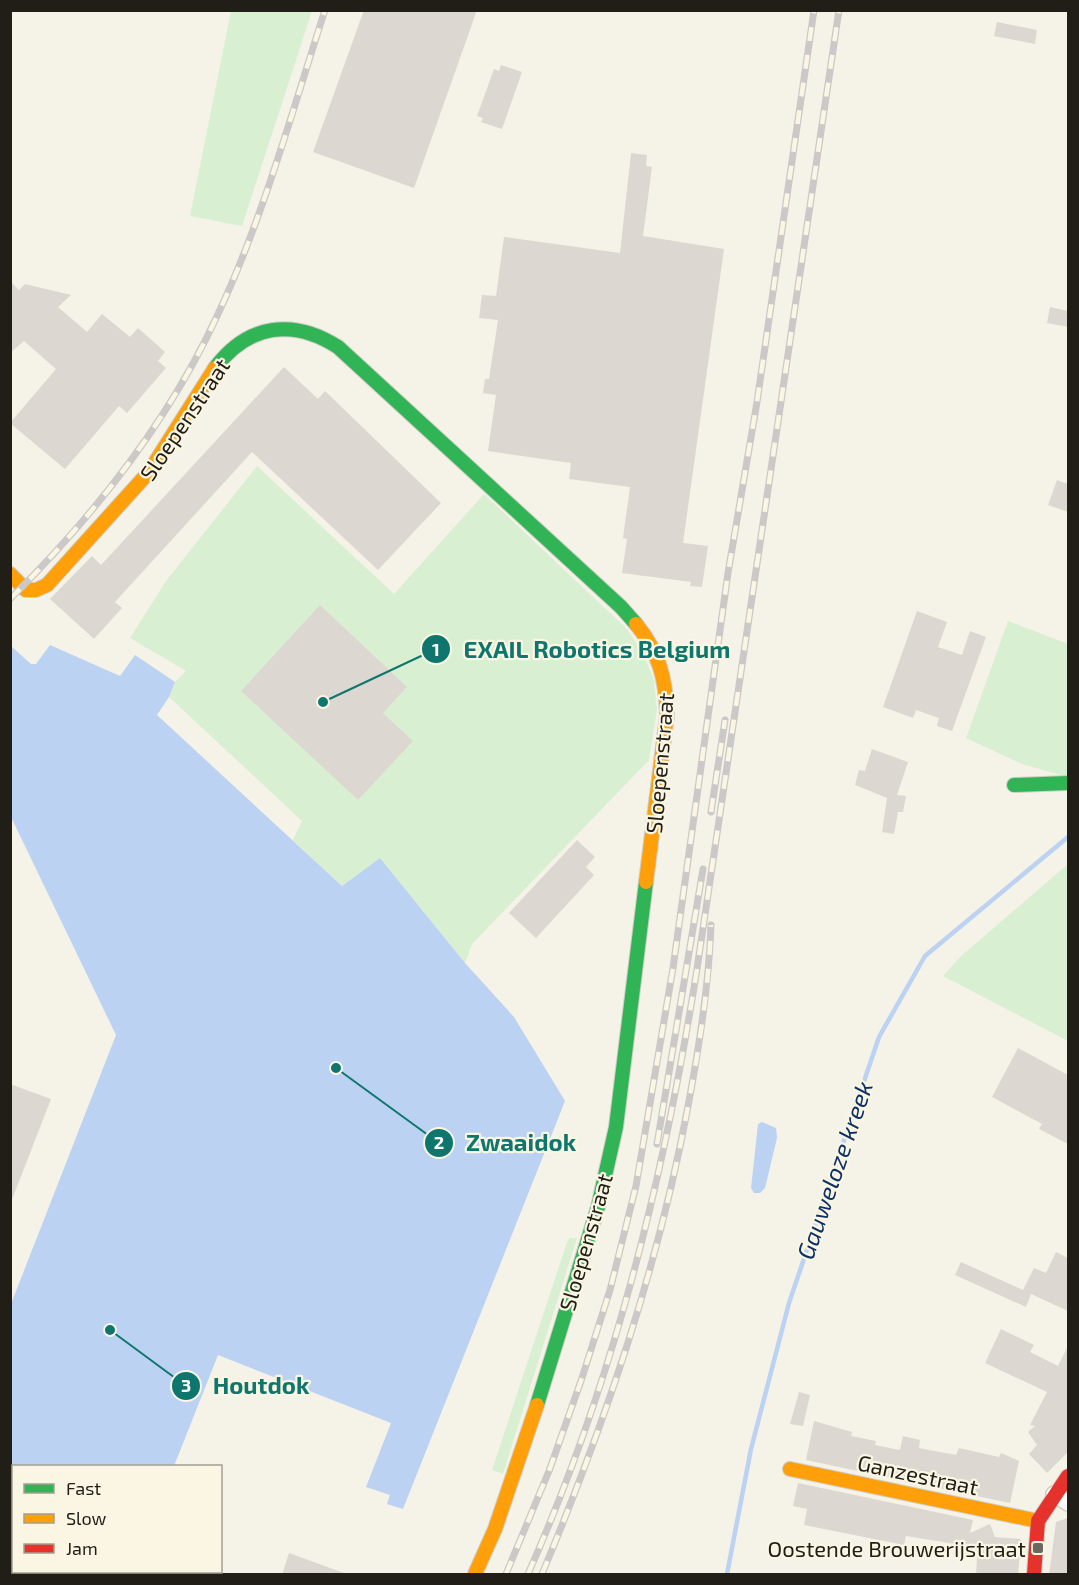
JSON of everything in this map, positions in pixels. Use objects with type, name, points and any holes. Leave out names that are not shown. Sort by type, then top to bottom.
[{"type":"street","name":"Sloepenstraat","points":[[13,583],[26,590],[42,588],[122,506],[162,455],[213,372],[234,348],[264,331],[281,327],[300,328],[320,334],[338,347],[621,607],[642,629],[663,667],[667,689],[667,715],[616,1127],[598,1207],[534,1418],[495,1529],[475,1575]]},
{"type":"street","points":[[1014,785],[1068,783]]},
{"type":"street","name":"Ganzestraat","points":[[790,1469],[1038,1521]]},
{"type":"street","points":[[1034,1575],[1038,1521],[1068,1476]]},
{"type":"street","points":[[1054,1494],[1068,1503]]},
{"type":"green space","points":[[231,11],[312,11],[242,226],[190,216]]},
{"type":"green space","points":[[257,466],[394,594],[484,494],[627,629],[643,653],[654,680],[657,710],[649,760],[472,944],[465,963],[380,858],[342,886],[293,840],[302,821],[169,697],[175,682],[186,671],[130,638],[166,581]]},
{"type":"green space","points":[[1008,621],[1068,644],[1068,777],[1022,764],[966,738]]},
{"type":"green space","points":[[1068,864],[1068,1041],[943,976],[961,956]]},
{"type":"green space","points":[[570,1238],[577,1238],[503,1474],[492,1470]]},
{"type":"water","points":[[50,645],[120,676],[135,655],[175,682],[169,697],[157,715],[342,886],[380,858],[465,963],[514,1017],[565,1101],[403,1509],[387,1504],[390,1495],[366,1487],[391,1423],[218,1355],[174,1465],[12,1465],[12,1573],[132,1574],[11,1574],[11,1304],[116,1035],[11,817],[11,646],[31,664],[36,664]]},
{"type":"water","points":[[762,1122],[776,1128],[777,1138],[765,1188],[760,1193],[754,1193],[751,1188],[758,1124]]},
{"type":"building","points":[[364,10],[477,10],[414,188],[313,152]]},
{"type":"building","points":[[997,22],[1037,30],[1035,44],[994,36]]},
{"type":"building","points":[[501,65],[522,72],[502,129],[481,122],[483,118],[477,116],[494,69],[499,71]]},
{"type":"building","points":[[631,153],[647,155],[646,166],[652,167],[643,236],[724,249],[683,543],[708,546],[702,587],[690,586],[691,582],[622,573],[627,539],[623,538],[630,487],[569,479],[571,463],[488,451],[496,395],[483,393],[485,379],[489,379],[498,320],[479,318],[482,295],[496,296],[504,237],[620,253]]},
{"type":"building","points":[[10,281],[19,290],[25,284],[71,295],[58,307],[87,332],[102,314],[130,337],[138,328],[165,352],[158,361],[166,368],[127,413],[119,406],[65,469],[10,423],[56,369],[24,341],[10,353]]},
{"type":"building","points":[[1050,307],[1068,311],[1068,327],[1047,323]]},
{"type":"building","points":[[284,367],[318,399],[325,391],[441,503],[378,570],[252,452],[115,602],[122,608],[94,639],[50,599],[92,556],[101,565]]},
{"type":"building","points":[[1057,480],[1068,484],[1068,512],[1048,505]]},
{"type":"building","points":[[320,605],[407,687],[383,713],[413,741],[358,800],[241,691]]},
{"type":"building","points":[[917,611],[947,622],[938,647],[962,655],[970,631],[986,637],[952,731],[937,726],[939,718],[916,710],[913,718],[883,707]]},
{"type":"building","points":[[872,749],[908,762],[897,795],[906,796],[903,812],[898,812],[894,834],[882,832],[887,798],[855,785],[859,770],[865,771]]},
{"type":"building","points":[[577,840],[595,857],[586,867],[594,875],[536,938],[509,913]]},
{"type":"building","points":[[1018,1048],[1068,1075],[1068,1144],[1039,1129],[1042,1124],[992,1097]]},
{"type":"building","points":[[10,1084],[51,1099],[11,1202],[10,1202]]},
{"type":"building","points":[[1056,1252],[1068,1258],[1068,1311],[1031,1294],[1026,1307],[955,1275],[961,1262],[1023,1290],[1034,1268],[1046,1273]]},
{"type":"building","points":[[1001,1329],[1034,1345],[1030,1352],[1058,1366],[1068,1346],[1068,1452],[1047,1473],[1029,1454],[1037,1445],[1028,1432],[1035,1426],[1030,1425],[1047,1392],[985,1363]]},
{"type":"building","points":[[799,1392],[810,1395],[803,1426],[790,1424]]},
{"type":"building","points":[[814,1421],[852,1432],[851,1436],[876,1441],[875,1445],[900,1450],[903,1436],[920,1440],[919,1448],[956,1455],[959,1448],[999,1457],[1001,1453],[1019,1461],[1010,1503],[806,1460]]},
{"type":"building","points":[[798,1483],[973,1520],[970,1533],[990,1524],[995,1537],[1021,1539],[1018,1575],[976,1575],[977,1558],[953,1554],[955,1544],[906,1536],[904,1545],[804,1525],[807,1509],[793,1506]]},
{"type":"building","points":[[1068,1518],[1068,1575],[1049,1575],[1056,1522]]},
{"type":"building","points":[[289,1553],[344,1573],[343,1575],[282,1575]]},
{"type":"waterway","name":"Gauweloze kreek","points":[[727,1574],[751,1449],[789,1303],[879,1037],[925,956],[1068,837]]},
{"type":"railway","points":[[10,599],[71,535],[127,466],[153,430],[198,354],[218,314],[249,240],[325,10]]},
{"type":"railway","points":[[506,1574],[549,1471],[581,1381],[610,1290],[636,1186],[673,968],[728,573],[757,402],[814,10]]},
{"type":"railway","points":[[528,1574],[559,1501],[611,1352],[652,1201],[669,1124],[697,969],[839,10]]},
{"type":"railway","points":[[711,812],[725,720]]},
{"type":"railway","points":[[657,1144],[703,869]]},
{"type":"railway","points":[[542,1574],[609,1400],[662,1223],[677,1162],[697,1057],[706,991],[711,925]]},
{"type":"traffic: fast","points":[[215,368],[242,342],[257,334],[272,330],[288,329],[304,332],[338,347],[621,607],[636,624]]},
{"type":"traffic: fast","points":[[1014,785],[1068,783]]},
{"type":"traffic: fast","points":[[537,1405],[598,1207],[616,1127],[646,882]]},
{"type":"traffic: slow","points":[[10,574],[26,590],[36,590],[47,585],[149,472],[215,368]]},
{"type":"traffic: slow","points":[[636,624],[644,634],[660,666],[667,715],[646,882]]},
{"type":"traffic: slow","points":[[475,1574],[495,1529],[537,1405]]},
{"type":"traffic: slow","points":[[790,1469],[1038,1521]]},
{"type":"traffic: jam","points":[[1034,1574],[1038,1521],[1068,1476]]},
{"type":"place","name":"EXAIL Robotics Belgium","points":[[323,702]]},
{"type":"place","name":"Zwaaidok","points":[[336,1068]]},
{"type":"place","name":"Houtdok","points":[[110,1330]]},
{"type":"place","name":"Oostende Brouwerijstraat","points":[[1038,1548]]}]
